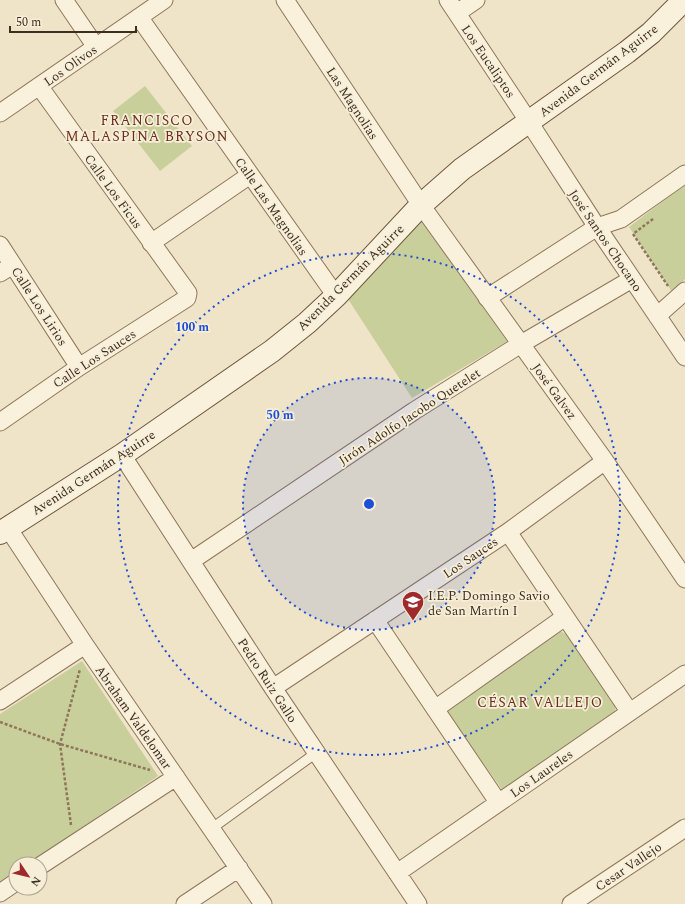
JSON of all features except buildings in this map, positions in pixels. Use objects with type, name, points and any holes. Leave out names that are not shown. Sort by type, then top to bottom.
[{"type":"street","points":[[64,0],[96,47]]},
{"type":"street","name":"Los Olivos","points":[[0,113],[164,0]]},
{"type":"street","name":"Las Magnolias","points":[[286,0],[421,205]]},
{"type":"street","points":[[453,7],[476,0]]},
{"type":"street","name":"Avenida Germán Aguirre","points":[[4,531],[122,455],[272,351],[307,323],[336,296],[421,205],[462,169],[627,52],[651,33],[684,0]]},
{"type":"street","name":"Los Eucaliptos","points":[[453,7],[529,122]]},
{"type":"street","name":"Calle Las Magnolias","points":[[139,17],[336,296]]},
{"type":"street","name":"Calle Los Ficus","points":[[39,86],[188,293],[188,296]]},
{"type":"street","name":"José Santos Chocano","points":[[529,122],[597,227],[685,357]]},
{"type":"street","points":[[487,298],[597,227],[621,219],[685,174]]},
{"type":"street","points":[[151,243],[250,175]]},
{"type":"street","name":"José Galvez","points":[[421,205],[605,462],[685,579]]},
{"type":"street","name":"Calle Los Lirios","points":[[0,246],[6,269],[80,367]]},
{"type":"street","name":"Jirón Adolfo Jacobo Quetelet","points":[[191,561],[414,411],[521,344],[632,279]]},
{"type":"street","points":[[657,316],[677,290]]},
{"type":"street","name":"Calle Los Sauces","points":[[0,422],[188,296]]},
{"type":"street","name":"Pedro Ruiz Gallo","points":[[122,455],[273,688],[418,904]]},
{"type":"street","name":"Los Sauces","points":[[273,688],[508,532],[605,462]]},
{"type":"street","name":"Abraham Valdelomar","points":[[4,531],[264,904]]},
{"type":"street","points":[[508,532],[629,711]]},
{"type":"street","points":[[435,708],[566,617]]},
{"type":"street","points":[[376,620],[498,802]]},
{"type":"street","points":[[0,701],[85,646]]},
{"type":"street","name":"Los Laureles","points":[[397,873],[629,711],[685,674]]},
{"type":"street","points":[[48,861],[176,777]]},
{"type":"street","name":"Cesar Vallejo","points":[[571,904],[684,832]]},
{"type":"street","points":[[185,904],[239,868]]},
{"type":"lane","points":[[212,829],[316,753]]},
{"type":"path","points":[[656,217],[633,234],[677,290]]},
{"type":"path","points":[[74,844],[60,744],[85,646]]},
{"type":"path","points":[[0,722],[60,744],[176,777]]},
{"type":"green space","points":[[145,86],[192,146],[160,171],[113,111]]},
{"type":"green space","points":[[685,184],[685,279],[672,292],[629,227]]},
{"type":"green space","points":[[421,221],[508,341],[412,398],[348,299]]},
{"type":"green space","points":[[558,630],[566,634],[615,705],[616,717],[503,791],[446,711]]},
{"type":"green space","points":[[82,661],[158,776],[40,856],[8,856],[8,878],[0,883],[0,714]]},
{"type":"place","name":"I.E.P. Domingo Savio de San Martín I","points":[[413,622]]},
{"type":"district","name":"FRANCISCO MALASPINA BRYSON","points":[[147,128]]},
{"type":"district","name":"CÉSAR VALLEJO","points":[[540,702]]}]
